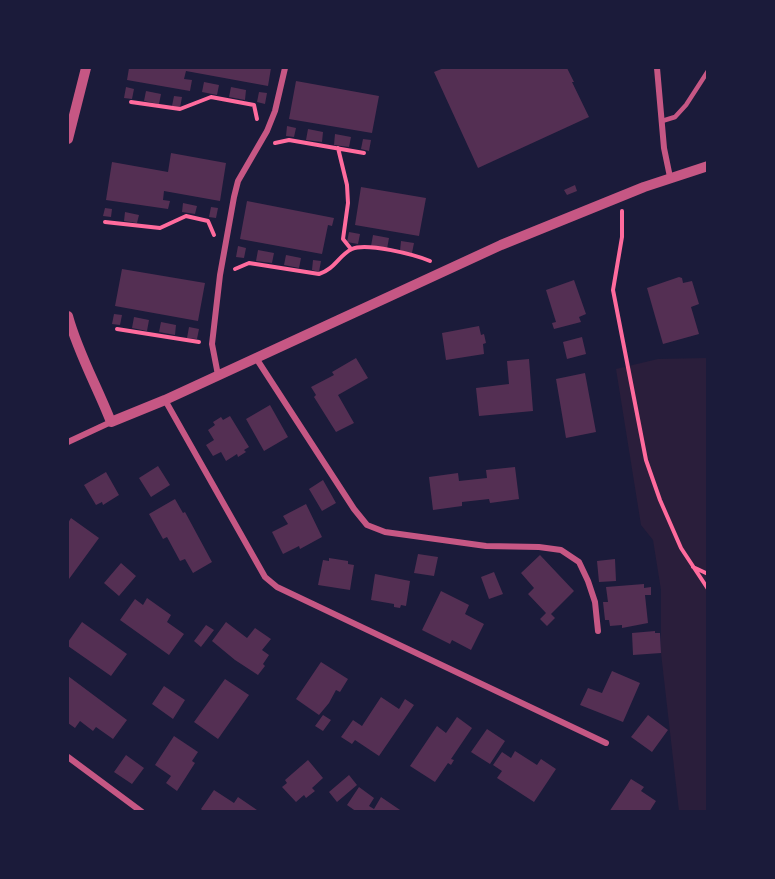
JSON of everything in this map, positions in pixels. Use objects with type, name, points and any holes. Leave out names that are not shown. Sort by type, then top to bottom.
[{"type":"street","points":[[68,139],[86,68]]},
{"type":"street","points":[[218,375],[212,344],[220,275],[238,181],[267,130],[275,111],[285,68]]},
{"type":"street","points":[[657,68],[670,177]]},
{"type":"street","points":[[68,442],[165,400],[501,245],[622,195],[708,166]]},
{"type":"street","points":[[68,316],[80,354],[111,422]]},
{"type":"street","points":[[256,358],[354,509],[367,525],[385,532],[486,546],[539,547],[561,550],[579,562],[595,602],[598,631]]},
{"type":"street","points":[[165,400],[265,577],[277,587],[606,743]]},
{"type":"street","points":[[68,757],[142,812]]},
{"type":"lane","points":[[662,121],[675,117],[686,105],[708,71]]},
{"type":"path","points":[[131,102],[180,109],[211,96],[254,105],[257,122],[267,130]]},
{"type":"path","points":[[257,146],[289,140],[364,153]]},
{"type":"path","points":[[338,148],[347,185],[348,204],[343,239],[351,249]]},
{"type":"path","points":[[622,195],[622,237],[613,290],[646,460],[660,500],[692,567],[708,589]]},
{"type":"path","points":[[105,222],[160,228],[180,217],[201,218],[208,221],[219,242],[226,246]]},
{"type":"path","points":[[220,275],[249,263],[319,274],[329,270],[351,249],[361,246],[420,256],[431,262],[441,273]]},
{"type":"path","points":[[117,329],[212,344]]},
{"type":"path","points":[[692,567],[708,574]]},
{"type":"shaded area","points":[[707,358],[707,811],[679,811],[661,653],[661,590],[653,540],[641,525],[616,369],[658,359]]},
{"type":"building","points":[[129,68],[271,68],[268,86],[186,71],[184,79],[192,80],[190,91],[127,80]]},
{"type":"building","points":[[444,68],[567,68],[589,117],[478,168],[434,72]]},
{"type":"building","points":[[296,81],[379,96],[372,133],[289,119]]},
{"type":"building","points":[[204,82],[219,85],[217,95],[202,92]]},
{"type":"building","points":[[126,87],[134,89],[132,99],[124,98]]},
{"type":"building","points":[[231,87],[246,90],[245,100],[229,97]]},
{"type":"building","points":[[146,91],[161,94],[159,104],[144,101]]},
{"type":"building","points":[[259,92],[267,93],[265,104],[257,102]]},
{"type":"building","points":[[174,96],[182,97],[180,108],[172,106]]},
{"type":"building","points":[[287,126],[296,128],[294,137],[286,136]]},
{"type":"building","points":[[308,129],[323,132],[322,142],[306,140]]},
{"type":"building","points":[[335,134],[351,137],[349,147],[334,145]]},
{"type":"building","points":[[363,139],[371,140],[369,151],[361,149]]},
{"type":"building","points":[[171,153],[226,163],[220,201],[164,191],[163,200],[170,201],[168,209],[106,200],[112,162],[168,172]]},
{"type":"building","points":[[575,185],[577,191],[567,195],[564,190]]},
{"type":"building","points":[[361,187],[426,198],[419,236],[355,225]]},
{"type":"building","points":[[247,201],[334,218],[332,226],[328,225],[322,254],[240,239]]},
{"type":"building","points":[[183,203],[197,206],[195,214],[182,212]]},
{"type":"building","points":[[211,207],[218,208],[216,218],[209,217]]},
{"type":"building","points":[[105,208],[112,209],[111,217],[103,216]]},
{"type":"building","points":[[125,212],[139,215],[137,223],[124,221]]},
{"type":"building","points":[[349,232],[360,234],[358,244],[347,242]]},
{"type":"building","points":[[373,235],[389,238],[387,249],[371,246]]},
{"type":"building","points":[[401,241],[414,243],[412,253],[400,251]]},
{"type":"building","points":[[238,246],[246,248],[244,258],[236,257]]},
{"type":"building","points":[[258,250],[274,253],[272,263],[256,261]]},
{"type":"building","points":[[286,255],[301,258],[299,268],[284,265]]},
{"type":"building","points":[[313,260],[321,261],[319,272],[312,270]]},
{"type":"building","points":[[122,269],[205,283],[198,321],[115,306]]},
{"type":"building","points":[[682,278],[683,283],[692,281],[699,304],[691,307],[699,334],[663,344],[647,288]]},
{"type":"building","points":[[574,280],[586,314],[579,317],[581,322],[554,329],[552,323],[556,322],[546,290]]},
{"type":"building","points":[[114,314],[122,315],[120,325],[112,324]]},
{"type":"building","points":[[134,317],[149,320],[147,331],[132,328]]},
{"type":"building","points":[[161,322],[176,325],[175,335],[159,332]]},
{"type":"building","points":[[479,326],[486,343],[483,344],[484,354],[446,360],[442,333]]},
{"type":"building","points":[[189,327],[199,329],[197,339],[187,338]]},
{"type":"building","points":[[582,337],[586,354],[567,359],[563,342]]},
{"type":"building","points":[[356,358],[368,378],[338,395],[354,423],[336,432],[314,397],[316,395],[311,387],[334,375],[332,372]]},
{"type":"building","points":[[529,359],[533,411],[479,416],[476,388],[509,384],[507,361]]},
{"type":"building","points":[[585,373],[596,432],[566,438],[556,379]]},
{"type":"building","points":[[270,405],[288,437],[264,451],[246,419]]},
{"type":"building","points":[[230,416],[249,447],[238,457],[237,454],[226,461],[221,452],[213,456],[206,445],[214,440],[208,430],[215,425],[213,422],[221,417],[223,420]]},
{"type":"building","points":[[158,466],[170,485],[151,497],[139,478]]},
{"type":"building","points":[[515,467],[519,499],[490,503],[489,499],[462,502],[462,506],[433,510],[429,477],[458,473],[459,481],[487,478],[486,470]]},
{"type":"building","points":[[106,472],[119,495],[103,505],[102,502],[96,505],[84,485]]},
{"type":"building","points":[[323,480],[336,503],[322,511],[309,489]]},
{"type":"building","points":[[175,499],[183,513],[185,512],[212,562],[193,573],[185,559],[180,561],[167,537],[163,539],[149,514]]},
{"type":"building","points":[[306,504],[322,537],[300,549],[299,546],[283,554],[272,532],[288,524],[283,516]]},
{"type":"building","points":[[71,518],[99,538],[69,579],[68,523]]},
{"type":"building","points":[[418,554],[438,557],[434,576],[414,573]]},
{"type":"building","points":[[540,555],[574,591],[551,614],[555,618],[547,626],[540,619],[546,613],[528,594],[534,588],[521,573]]},
{"type":"building","points":[[329,558],[348,561],[348,564],[354,565],[350,590],[318,585],[323,560],[329,561]]},
{"type":"building","points":[[615,559],[616,581],[599,582],[597,561]]},
{"type":"building","points":[[121,563],[136,576],[119,596],[104,583]]},
{"type":"building","points":[[494,572],[503,594],[489,599],[481,577]]},
{"type":"building","points":[[375,574],[410,581],[406,606],[394,607],[394,604],[371,600]]},
{"type":"building","points":[[644,584],[644,588],[651,587],[651,595],[645,595],[648,623],[622,628],[622,625],[610,626],[609,620],[605,620],[603,602],[608,602],[606,587]]},
{"type":"building","points":[[441,591],[469,605],[465,614],[484,624],[471,650],[452,640],[450,644],[422,630]]},
{"type":"building","points":[[147,598],[171,615],[167,622],[184,634],[169,655],[120,620],[135,599],[143,605]]},
{"type":"building","points":[[82,622],[127,654],[111,676],[68,646],[68,642]]},
{"type":"building","points":[[226,622],[247,638],[255,628],[271,639],[262,650],[269,655],[258,675],[212,641]]},
{"type":"building","points":[[206,625],[214,630],[201,647],[194,641]]},
{"type":"building","points":[[655,631],[655,633],[660,633],[661,653],[633,655],[632,633]]},
{"type":"building","points":[[321,662],[348,679],[340,692],[336,690],[319,715],[296,699]]},
{"type":"building","points":[[612,671],[640,683],[623,722],[580,705],[588,688],[602,693]]},
{"type":"building","points":[[68,676],[127,720],[113,739],[96,727],[93,731],[80,721],[75,728],[68,723]]},
{"type":"building","points":[[225,679],[249,695],[218,739],[194,722]]},
{"type":"building","points":[[164,686],[185,700],[173,719],[152,704]]},
{"type":"building","points":[[381,697],[399,709],[405,699],[414,705],[379,756],[355,740],[352,744],[341,737],[353,720],[362,726]]},
{"type":"building","points":[[323,715],[331,720],[323,731],[315,726]]},
{"type":"building","points":[[648,715],[668,730],[652,752],[631,737]]},
{"type":"building","points":[[457,717],[472,728],[451,759],[454,760],[451,765],[448,763],[435,782],[410,766],[437,726],[446,733]]},
{"type":"building","points":[[487,729],[505,741],[490,764],[471,752]]},
{"type":"building","points":[[174,736],[198,752],[192,761],[195,763],[177,791],[166,783],[171,776],[155,765]]},
{"type":"building","points":[[515,751],[537,765],[541,759],[556,769],[534,802],[497,778],[502,771],[493,765],[502,752],[511,758]]},
{"type":"building","points":[[126,755],[144,768],[132,784],[114,772]]},
{"type":"building","points":[[308,760],[323,778],[312,788],[315,791],[306,798],[304,795],[296,802],[282,787],[287,783],[285,780]]},
{"type":"building","points":[[349,775],[357,785],[337,802],[329,792]]},
{"type":"building","points":[[631,779],[644,787],[641,791],[656,801],[649,812],[609,812]]},
{"type":"building","points":[[359,787],[374,798],[369,806],[374,809],[381,797],[403,812],[357,812],[347,805]]},
{"type":"building","points":[[214,790],[234,803],[238,797],[257,810],[256,812],[204,812],[201,809]]}]
